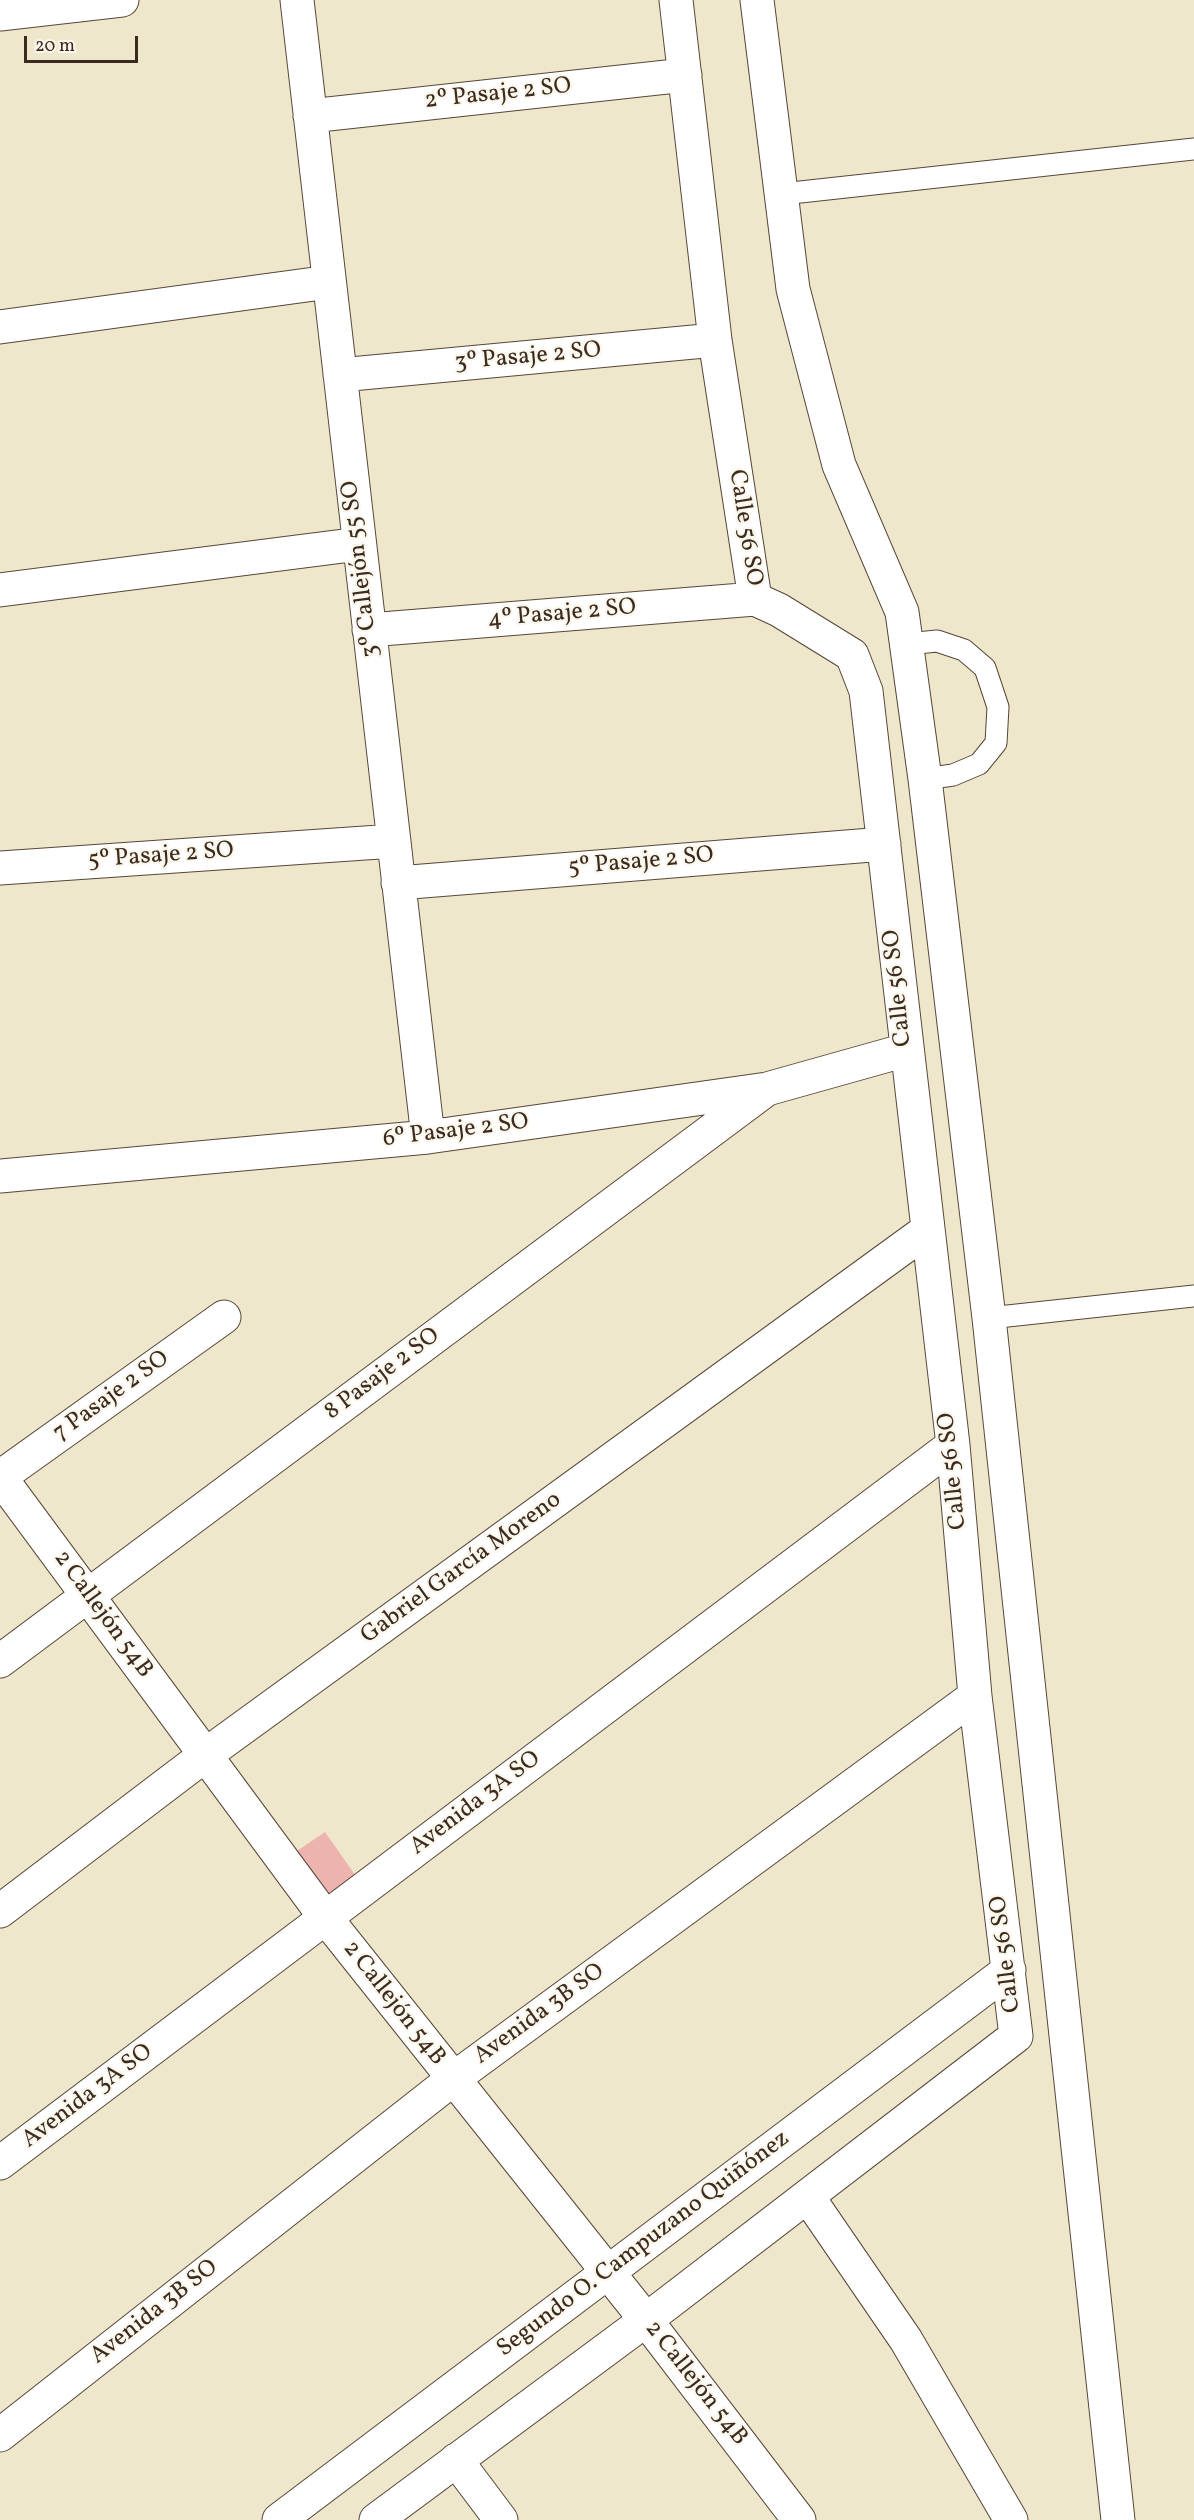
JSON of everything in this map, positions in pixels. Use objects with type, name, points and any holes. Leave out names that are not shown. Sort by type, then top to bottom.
[{"type":"street","points":[[0,14],[122,0]]},
{"type":"street","name":"3º Callejón 55 SO","points":[[297,0],[428,1137]]},
{"type":"street","name":"Calle 56 SO","points":[[676,0],[715,340],[755,599],[779,610],[852,655],[866,692],[926,1231],[953,1445],[975,1696],[1016,2036],[808,2197]]},
{"type":"street","points":[[757,0],[793,289],[839,465],[902,612],[907,644],[989,1318],[1118,2520]]},
{"type":"street","name":"2º Pasaje 2 SO","points":[[310,116],[685,75]]},
{"type":"street","points":[[0,327],[329,282]]},
{"type":"street","name":"3º Pasaje 2 SO","points":[[340,375],[715,340]]},
{"type":"street","points":[[0,590],[360,544]]},
{"type":"street","name":"4º Pasaje 2 SO","points":[[369,630],[755,599]]},
{"type":"street","name":"5º Pasaje 2 SO","points":[[0,868],[394,841]]},
{"type":"street","name":"5º Pasaje 2 SO","points":[[398,883],[884,844]]},
{"type":"street","name":"6º Pasaje 2 SO","points":[[0,1176],[428,1137],[767,1089],[906,1050]]},
{"type":"street","name":"8 Pasaje 2 SO","points":[[0,1661],[767,1089]]},
{"type":"street","name":"Gabriel García Moreno","points":[[0,1911],[204,1756],[926,1231]]},
{"type":"street","name":"7 Pasaje 2 SO","points":[[0,1477],[224,1317]]},
{"type":"street","name":"Avenida 3A SO","points":[[0,2163],[953,1445]]},
{"type":"street","name":"2 Callejón 54B","points":[[0,1477],[325,1917],[646,2320],[800,2520]]},
{"type":"street","name":"Avenida 3B SO","points":[[0,2435],[453,2079],[975,1696]]},
{"type":"street","name":"Segundo O. Campuzano Quiñónez","points":[[279,2520],[1009,1970]]},
{"type":"street","points":[[376,2520],[808,2197],[906,2340],[1011,2520]]},
{"type":"street","points":[[456,2460],[501,2520]]},
{"type":"lane","points":[[782,194],[1194,149]]},
{"type":"lane","points":[[907,644],[937,641],[964,650],[985,668],[998,707],[996,742],[979,764],[953,775],[925,778]]},
{"type":"lane","points":[[989,1318],[1194,1296]]},
{"type":"building","points":[[325,1832],[358,1879],[325,1903],[291,1855]]}]
